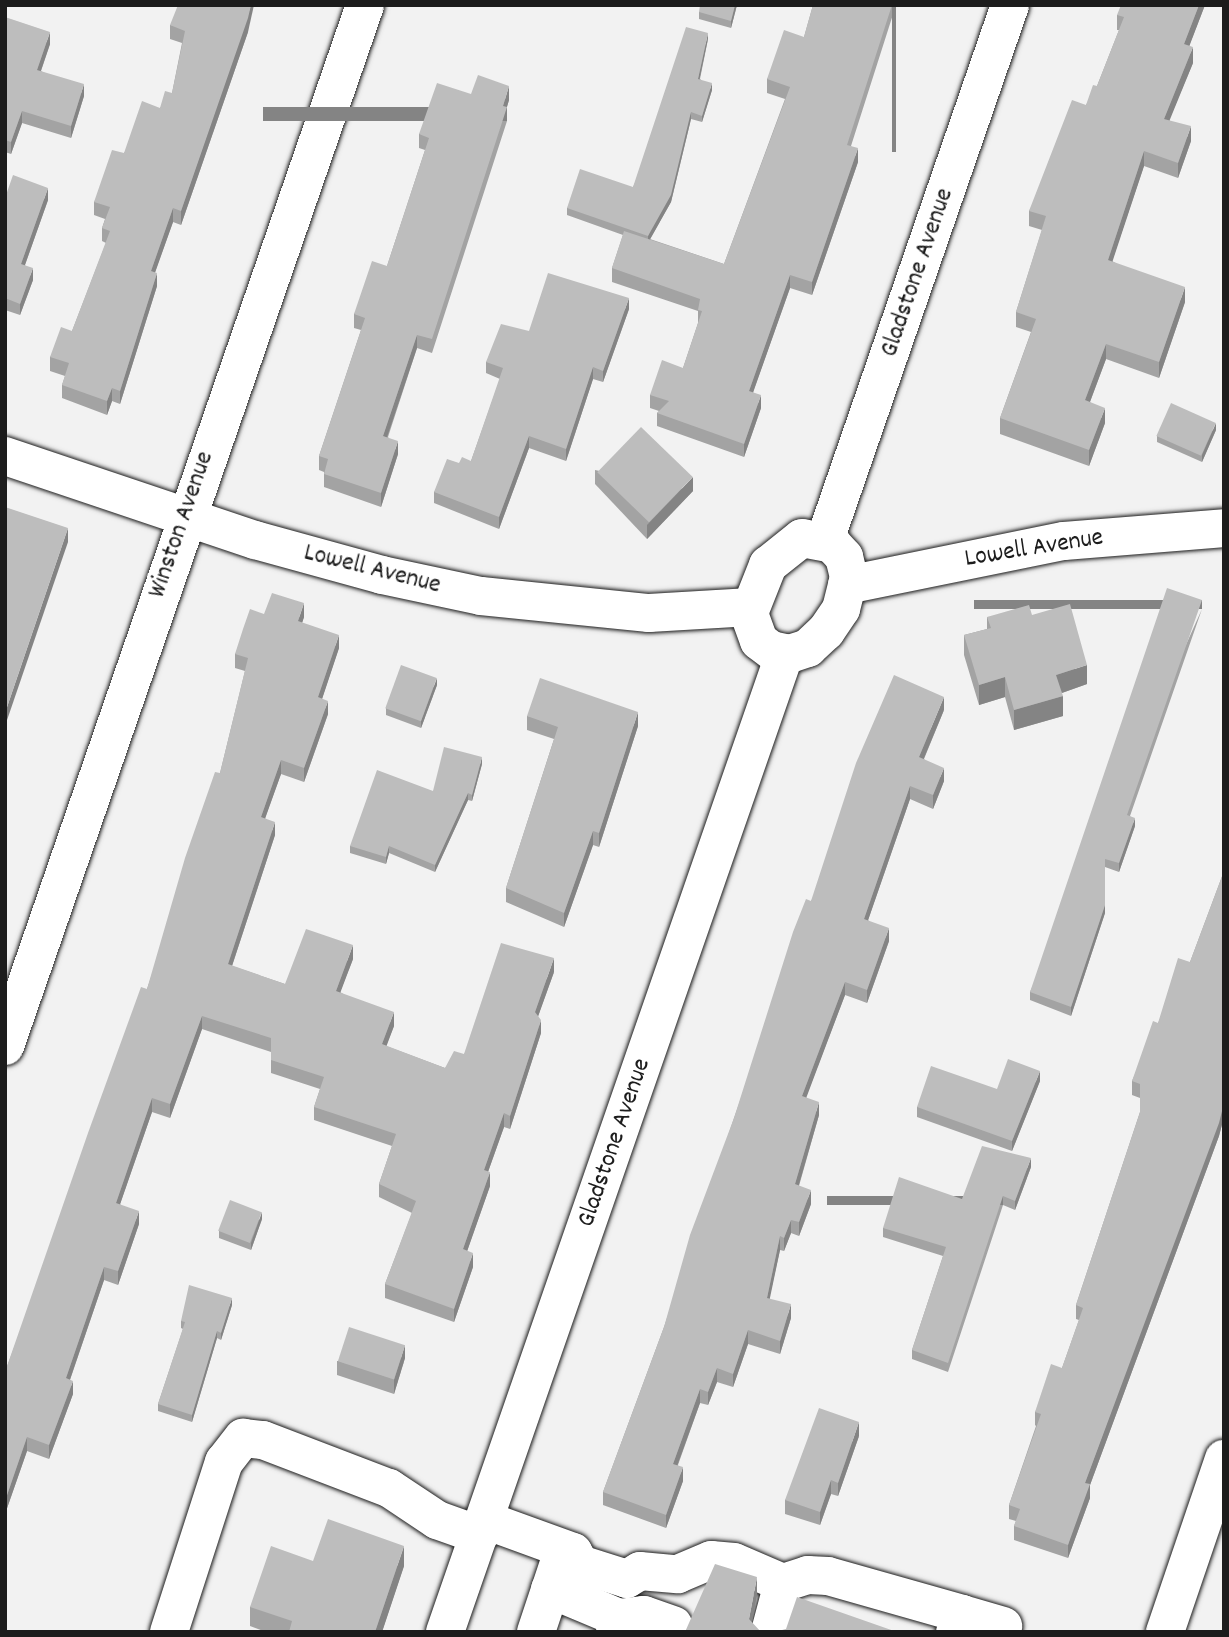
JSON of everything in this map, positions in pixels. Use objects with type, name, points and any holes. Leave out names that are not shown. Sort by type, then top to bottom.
[{"type":"street","name":"Winston Avenue","points":[[5,1046],[186,516],[365,5]]},
{"type":"street","name":"Gladstone Avenue","points":[[825,540],[1010,5]]},
{"type":"street","name":"Lowell Avenue","points":[[5,456],[186,516],[382,575],[481,596],[649,613],[751,607]]},
{"type":"street","name":"Lowell Avenue","points":[[847,585],[1064,541],[1224,528]]},
{"type":"street","points":[[802,538],[825,540],[844,557],[847,585],[841,609],[826,631],[808,648],[785,653],[759,641],[752,628],[751,607],[768,565],[787,547],[802,538]]},
{"type":"street","name":"Gladstone Avenue","points":[[445,1632],[785,653]]},
{"type":"street","points":[[169,1632],[224,1462],[243,1438],[263,1440],[389,1488],[437,1520],[482,1527],[568,1550],[580,1564],[627,1578],[640,1571],[678,1574],[711,1560],[734,1562],[783,1583],[808,1575],[828,1576],[958,1623],[1003,1626]]},
{"type":"street","points":[[1165,1632],[1224,1459]]},
{"type":"street","points":[[536,1632],[550,1589],[568,1550]]},
{"type":"street","points":[[770,1632],[783,1583]]},
{"type":"street","points":[[550,1589],[617,1625],[644,1615],[673,1625]]},
{"type":"building","points":[[178,5],[251,5],[181,211],[173,208],[151,271],[157,273],[120,391],[112,388],[107,401],[62,385],[69,363],[50,357],[61,327],[72,331],[110,231],[102,228],[110,207],[94,202],[112,150],[124,153],[142,101],[160,108],[165,91],[172,93],[185,31],[170,25]]},
{"type":"building","points":[[700,5],[735,5],[731,21],[699,12]]},
{"type":"building","points":[[813,5],[892,5],[847,145],[858,148],[812,282],[790,275],[749,391],[761,395],[744,444],[657,413],[669,401],[650,395],[662,360],[683,368],[702,311],[698,310],[700,299],[612,268],[624,231],[724,264],[790,87],[767,79],[784,30],[804,37]]},
{"type":"building","points":[[1121,5],[1199,5],[1184,44],[1193,47],[1164,119],[1191,126],[1178,163],[1144,151],[1108,260],[1185,287],[1159,362],[1106,344],[1085,400],[1105,408],[1089,450],[1000,418],[1036,319],[1016,312],[1046,216],[1029,211],[1072,100],[1086,105],[1093,85],[1097,86],[1124,17],[1117,15]]},
{"type":"building","points":[[5,17],[50,32],[37,70],[84,84],[71,126],[22,111],[11,142],[5,140]]},
{"type":"building","points":[[686,27],[708,33],[698,79],[712,83],[702,116],[691,112],[671,195],[648,236],[567,208],[580,169],[633,187]]},
{"type":"building","points":[[478,75],[509,86],[503,106],[507,107],[432,339],[417,335],[383,436],[398,441],[381,493],[324,474],[328,459],[319,456],[365,318],[354,314],[372,261],[387,266],[429,138],[419,134],[437,83],[471,94]]},
{"type":"building","points":[[13,175],[48,188],[21,264],[33,268],[20,304],[5,298],[5,198]]},
{"type":"building","points":[[548,273],[629,298],[603,371],[593,367],[566,449],[529,436],[499,517],[434,492],[447,459],[459,463],[462,457],[471,461],[503,368],[486,362],[501,324],[529,331]]},
{"type":"building","points":[[1171,403],[1216,423],[1201,456],[1156,436]]},
{"type":"building","points":[[641,427],[693,477],[649,522],[597,472]]},
{"type":"building","points":[[5,507],[68,528],[5,713]]},
{"type":"building","points":[[1167,588],[1202,600],[1127,815],[1135,818],[1119,863],[1105,859],[1105,905],[1071,1007],[1030,992]]},
{"type":"building","points":[[272,593],[304,603],[298,621],[339,635],[318,697],[328,701],[304,768],[281,760],[261,817],[275,822],[228,964],[285,984],[306,929],[353,945],[336,991],[394,1012],[382,1044],[445,1068],[454,1051],[464,1054],[501,943],[554,958],[535,1012],[541,1020],[510,1116],[504,1113],[484,1170],[490,1172],[463,1249],[473,1253],[454,1309],[385,1284],[416,1201],[379,1184],[396,1134],[314,1107],[324,1077],[271,1060],[271,1038],[202,1016],[170,1104],[152,1098],[116,1203],[139,1211],[118,1271],[104,1267],[66,1378],[73,1381],[49,1445],[27,1437],[5,1501],[5,1372],[141,987],[147,989],[185,858],[215,772],[220,773],[248,658],[235,654],[243,629],[250,609],[264,614]]},
{"type":"building","points":[[1070,604],[1087,665],[1056,675],[1063,696],[1014,710],[1005,677],[979,685],[964,635],[991,628],[987,617],[1029,605],[1032,615]]},
{"type":"building","points":[[401,665],[437,678],[421,721],[385,708]]},
{"type":"building","points":[[894,675],[944,697],[919,757],[944,768],[933,795],[910,786],[864,919],[889,928],[867,990],[845,982],[802,1096],[819,1102],[795,1184],[811,1190],[799,1222],[791,1220],[784,1238],[780,1236],[767,1298],[791,1304],[780,1341],[748,1330],[733,1374],[717,1368],[708,1392],[700,1389],[673,1464],[683,1467],[666,1515],[603,1492],[664,1327],[690,1235],[734,1118],[793,932],[806,899],[811,901],[856,763]]},
{"type":"building","points":[[540,678],[638,712],[599,833],[593,831],[564,913],[506,888],[558,727],[527,716]]},
{"type":"building","points":[[444,747],[482,757],[472,795],[468,793],[435,865],[389,846],[386,857],[350,846],[377,770],[433,791]]},
{"type":"building","points":[[1224,871],[1224,1103],[1219,1123],[1085,1483],[1090,1484],[1068,1545],[1014,1526],[1020,1509],[1009,1505],[1041,1414],[1035,1412],[1051,1364],[1062,1368],[1083,1308],[1076,1305],[1140,1112],[1140,1084],[1132,1081],[1153,1021],[1158,1023],[1178,958],[1190,962]]},
{"type":"building","points":[[1008,1059],[1040,1071],[1012,1141],[917,1107],[931,1066],[997,1089]]},
{"type":"building","points":[[982,1146],[1031,1158],[1015,1201],[1003,1196],[948,1363],[912,1350],[946,1247],[883,1228],[899,1177],[962,1199]]},
{"type":"building","points":[[230,1200],[262,1212],[250,1243],[218,1231]]},
{"type":"building","points":[[189,1285],[232,1298],[221,1333],[217,1331],[192,1415],[158,1404],[185,1322],[181,1321]]},
{"type":"building","points":[[349,1327],[405,1345],[394,1379],[338,1361]]},
{"type":"building","points":[[819,1408],[859,1422],[838,1483],[831,1480],[820,1512],[785,1500]]},
{"type":"building","points":[[328,1519],[404,1546],[375,1632],[289,1632],[292,1621],[250,1607],[271,1546],[313,1561]]},
{"type":"building","points":[[715,1564],[757,1577],[749,1619],[761,1632],[685,1632]]},
{"type":"building","points":[[797,1597],[897,1632],[774,1632],[786,1629]]}]
